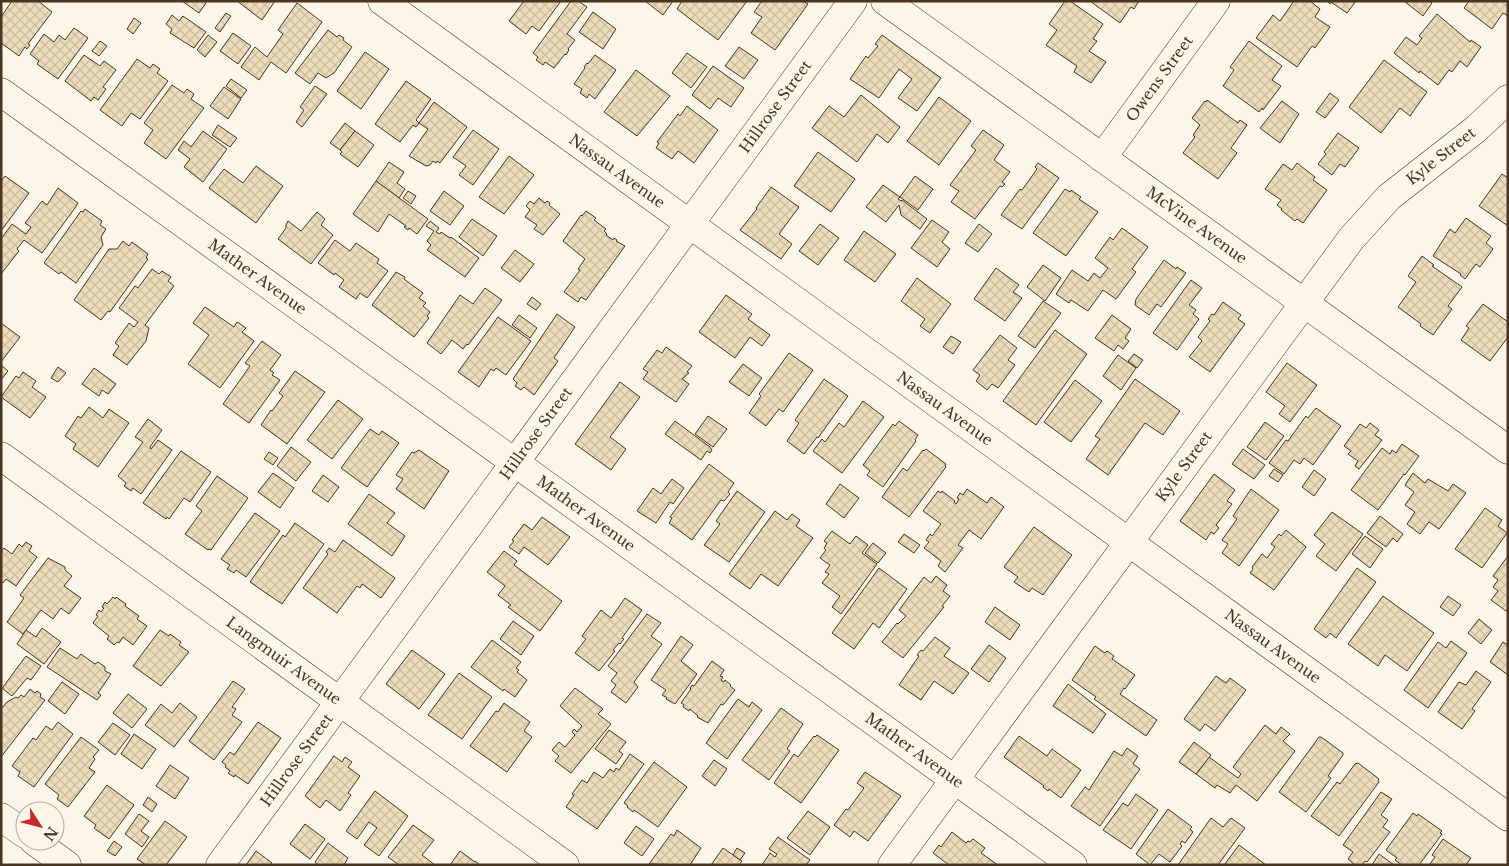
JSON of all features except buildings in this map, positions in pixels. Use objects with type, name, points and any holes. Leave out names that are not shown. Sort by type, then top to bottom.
[{"type":"street","name":"Nassau Avenue","points":[[382,1],[1508,817]]},
{"type":"street","name":"Hillrose Street","points":[[220,865],[853,1]]},
{"type":"street","name":"McVine Avenue","points":[[885,1],[1508,450]]},
{"type":"street","name":"Owens Street","points":[[1102,158],[1216,1]]},
{"type":"street","name":"Mather Avenue","points":[[1,92],[1073,865]]},
{"type":"street","name":"Kyle Street","points":[[892,865],[1351,239],[1389,197],[1476,129],[1508,99]]},
{"type":"street","name":"Langmuir Avenue","points":[[1,456],[565,865]]},
{"type":"street","points":[[1,817],[15,827]]},
{"type":"street","points":[[48,851],[67,865]]}]
